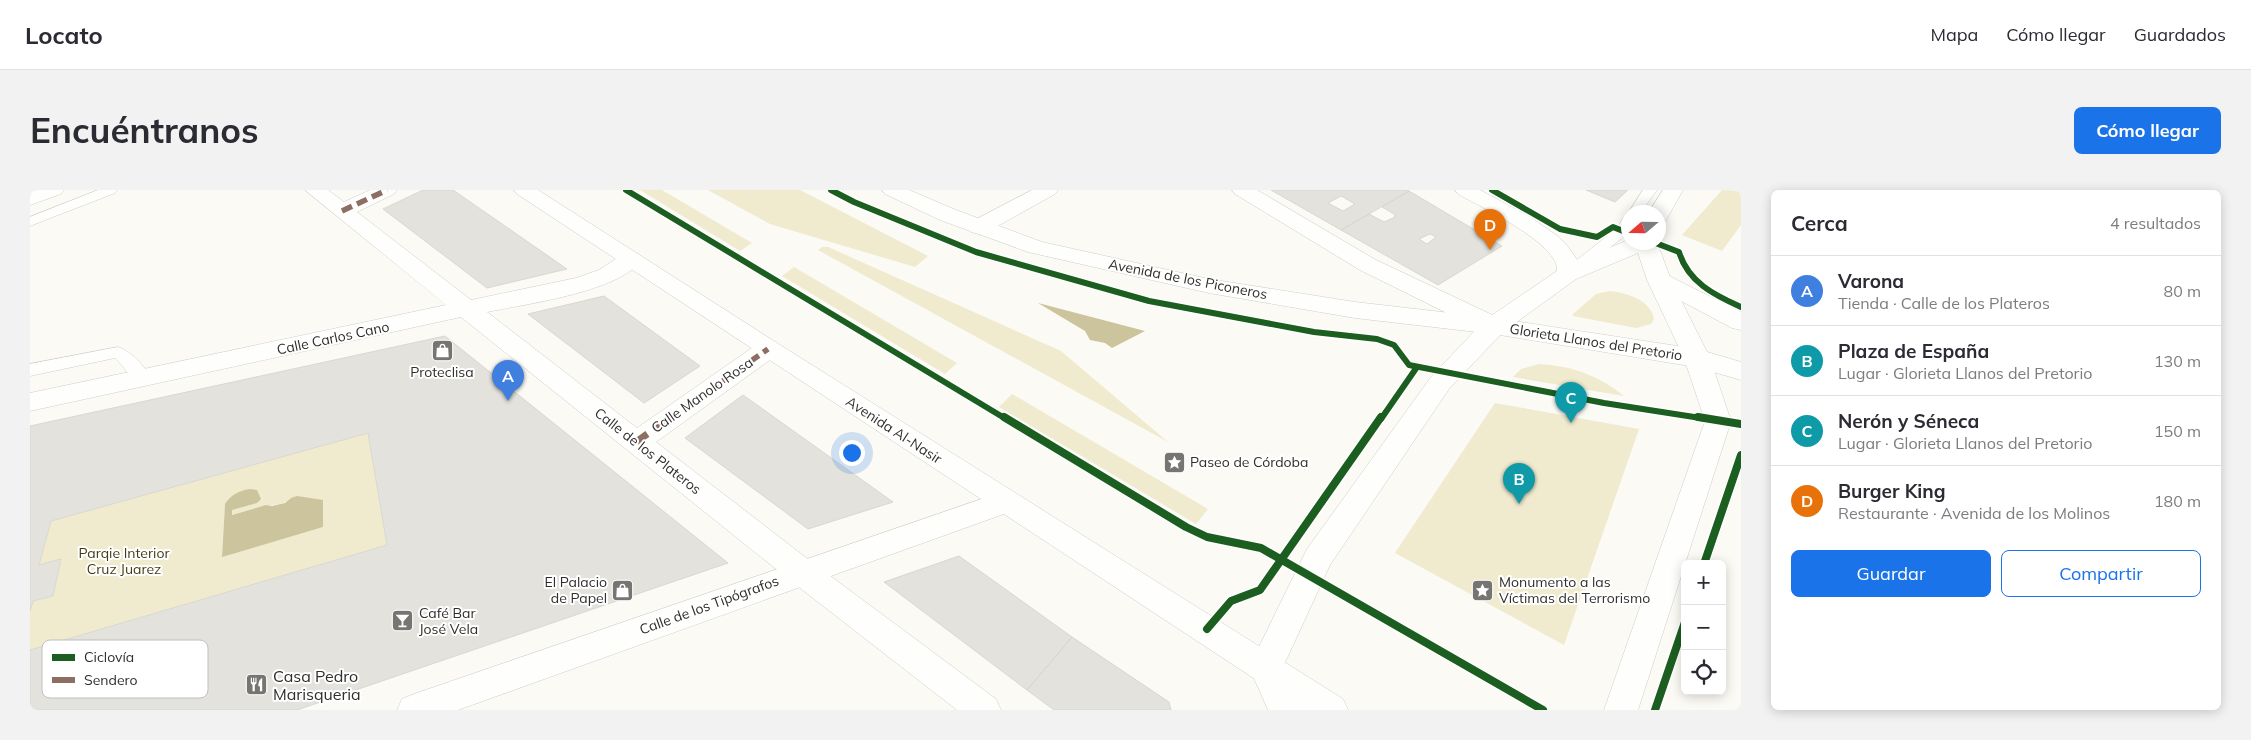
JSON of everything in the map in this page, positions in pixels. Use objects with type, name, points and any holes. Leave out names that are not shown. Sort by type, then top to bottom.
[{"type":"main road","points":[[30,199],[54,190]]},
{"type":"main road","name":"Calle de los Plateros","points":[[315,190],[802,572],[984,710]]},
{"type":"main road","points":[[342,211],[388,190]]},
{"type":"main road","name":"Avenida Al-Nasir","points":[[524,190],[1005,502],[1266,668]]},
{"type":"main road","name":"Avenida de los Piconeros","points":[[892,190],[979,227],[1036,247],[1209,286],[1355,310],[1494,326]]},
{"type":"main road","points":[[979,227],[1048,190]]},
{"type":"main road","points":[[1242,190],[1368,265],[1494,326],[1568,274],[1606,253],[1621,249]]},
{"type":"main road","points":[[1465,190],[1539,232],[1563,253],[1569,264],[1568,274]]},
{"type":"main road","points":[[1664,205],[1674,190]]},
{"type":"main road","points":[[1539,232],[1606,253]]},
{"type":"main road","points":[[1648,250],[1659,280],[1697,358],[1741,371]]},
{"type":"main road","name":"Calle Carlos Cano","points":[[30,402],[581,284],[606,275],[631,259]]},
{"type":"main road","points":[[1659,280],[1741,322]]},
{"type":"main road","name":"Glorieta Llanos del Pretorio","points":[[1266,668],[1318,558],[1440,383],[1494,326],[1697,358],[1718,421],[1621,710]]},
{"type":"main road","name":"Calle Manolo Rosa","points":[[636,442],[768,349]]},
{"type":"main road","name":"Calle de los Tipógrafos","points":[[414,710],[1005,502]]},
{"type":"main road","points":[[1266,668],[1285,710]]},
{"type":"main road","points":[[1266,668],[1331,710]]},
{"type":"lane","points":[[30,222],[110,190]]},
{"type":"lane","points":[[1639,205],[1650,190]]},
{"type":"lane","points":[[1606,253],[1621,232]]},
{"type":"lane","points":[[30,370],[118,352],[130,362],[144,379]]},
{"type":"green space","points":[[640,190],[662,190],[752,243],[740,251]]},
{"type":"green space","points":[[708,190],[800,190],[928,256],[915,267],[770,224]]},
{"type":"green space","points":[[1722,190],[1741,191],[1741,225],[1722,251],[1682,235]]},
{"type":"green space","points":[[822,247],[828,247],[1061,351],[1168,442],[818,250]]},
{"type":"green space","points":[[794,267],[957,363],[945,374],[782,276]]},
{"type":"green space","points":[[1610,291],[1631,296],[1643,302],[1652,312],[1654,319],[1651,324],[1636,328],[1573,316],[1596,294]]},
{"type":"green space","points":[[1539,364],[1574,369],[1604,382],[1624,396],[1513,377],[1521,369]]},
{"type":"green space","points":[[1012,394],[1208,509],[1196,524],[999,407]]},
{"type":"green space","points":[[1495,403],[1639,429],[1564,645],[1395,553]]},
{"type":"green space","name":"Parqie Interior Cruz Juarez","points":[[368,433],[387,545],[64,640],[42,640],[42,646],[30,650],[30,611],[33,601],[53,596],[61,560],[39,565],[51,521]],"holes":[[[291,498],[323,527],[222,556],[225,504],[232,510],[232,515],[260,507],[281,504]]]},
{"type":"shaded area","points":[[1038,303],[1145,331],[1112,348],[1105,343],[1090,340],[1085,331]]},
{"type":"shaded area","points":[[250,489],[257,490],[261,499],[257,503],[232,510],[232,515],[266,505],[272,506],[285,503],[297,496],[323,500],[323,527],[222,557],[225,504],[235,494]]},
{"type":"building","points":[[423,190],[453,190],[567,269],[487,288],[383,209]]},
{"type":"building","points":[[1271,190],[1409,191],[1341,230]],"holes":[[[1341,196],[1355,204],[1343,211],[1328,203]]]},
{"type":"building","points":[[1586,190],[1628,190],[1615,202]]},
{"type":"building","points":[[1409,191],[1502,246],[1438,285],[1341,230],[1369,214],[1384,222],[1395,217],[1396,215],[1382,207]],"holes":[[[1430,234],[1436,237],[1427,244],[1419,239]]]},
{"type":"building","points":[[604,296],[700,366],[644,403],[528,314]]},
{"type":"building","points":[[445,336],[728,563],[297,710],[30,710],[30,650],[42,646],[42,698],[208,698],[208,640],[64,640],[387,545],[368,433],[51,521],[39,565],[61,559],[53,596],[33,601],[30,611],[30,426]]},
{"type":"building","points":[[743,395],[893,502],[808,529],[685,438]]},
{"type":"building","points":[[959,556],[1072,637],[1027,690],[884,582]]},
{"type":"building","points":[[1072,637],[1169,702],[1171,710],[1054,710],[1027,690]]},
{"type":"marked path","points":[[342,211],[387,190]]},
{"type":"marked path","points":[[636,442],[768,349]]},
{"type":"cycle path","points":[[626,190],[1186,527],[1207,537],[1261,548],[1543,710]]},
{"type":"cycle path","points":[[831,190],[854,202],[976,252],[1149,301],[1314,332],[1377,339],[1394,345],[1409,365],[1604,403],[1741,424]]},
{"type":"cycle path","points":[[1492,190],[1560,229],[1597,237],[1613,227],[1621,230]]},
{"type":"cycle path","points":[[1666,247],[1679,252],[1687,272],[1702,287],[1741,307]]},
{"type":"cycle path","points":[[1207,629],[1231,601],[1260,590],[1417,367]]},
{"type":"cycle path","points":[[1705,560],[1741,455]]},
{"type":"cycle path","points":[[1655,710],[1681,634]]},
{"type":"place","name":"Burger King","points":[[1490,250]]},
{"type":"place","name":"Proteclisa","points":[[442,350]]},
{"type":"place","name":"Varona","points":[[508,401]]},
{"type":"place","name":"Nerón y Séneca","points":[[1571,423]]},
{"type":"place","name":"Paseo de Córdoba","points":[[1174,462]]},
{"type":"place","name":"Plaza de España","points":[[1519,504]]},
{"type":"place","name":"El Palacio de Papel","points":[[623,590]]},
{"type":"place","name":"Monumento a las Víctimas del Terrorismo","points":[[1483,590]]},
{"type":"place","name":"Café Bar José Vela","points":[[403,621]]},
{"type":"place","name":"Casa Pedro Marisqueria","points":[[257,685]]}]
